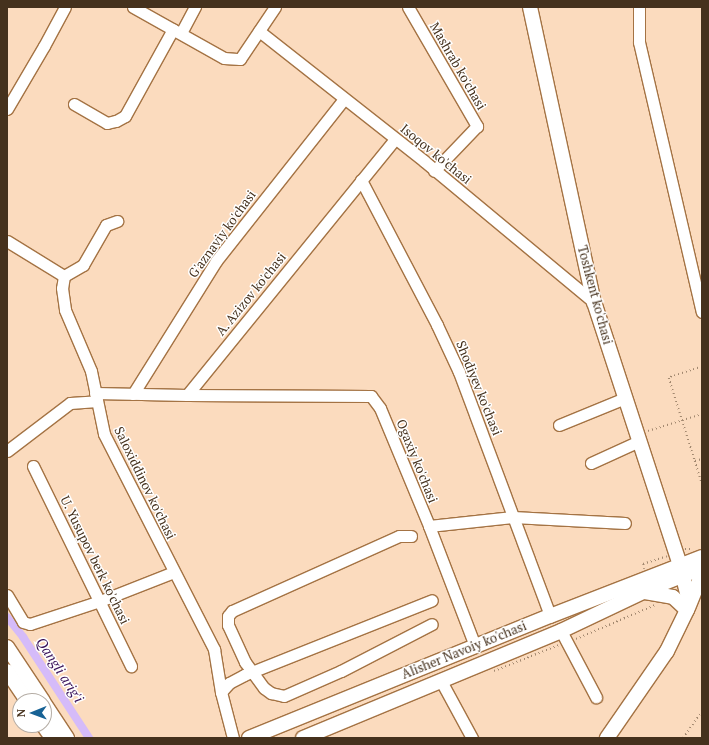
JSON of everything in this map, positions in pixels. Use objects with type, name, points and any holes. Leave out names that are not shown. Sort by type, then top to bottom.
[{"type":"main road","name":"Toshkent ko'chasi","points":[[530,7],[594,302],[681,571],[688,598],[687,610]]},
{"type":"main road","points":[[681,571],[702,558]]},
{"type":"main road","points":[[681,571],[702,568]]},
{"type":"main road","name":"Alisher Navoiy ko'chasi","points":[[303,738],[441,681],[564,637],[681,571]]},
{"type":"main road","name":"Alisher Navoiy ko'chasi","points":[[249,738],[550,616],[681,571]]},
{"type":"main road","points":[[607,738],[667,651],[691,604],[702,573]]},
{"type":"main road","points":[[644,592],[673,597],[687,610]]},
{"type":"main road","points":[[7,647],[37,693]]},
{"type":"main road","points":[[7,671],[22,693]]},
{"type":"main road","points":[[332,704],[341,722]]},
{"type":"main road","points":[[52,716],[67,738]]},
{"type":"street","points":[[7,109],[65,7]]},
{"type":"street","points":[[133,7],[224,58],[240,59],[275,7]]},
{"type":"street","points":[[74,104],[107,122],[116,121],[125,116],[177,31],[195,7]]},
{"type":"street","name":"Mashrab ko'chasi","points":[[408,7],[477,126],[434,170]]},
{"type":"street","points":[[639,7],[639,42],[702,312]]},
{"type":"street","name":"Isoqov ko'chasi","points":[[259,31],[434,170],[594,302]]},
{"type":"street","name":"G'aznaviy ko'chasi","points":[[133,394],[216,261],[344,99]]},
{"type":"street","name":"A. Azizov ko'chasi","points":[[187,395],[395,139]]},
{"type":"street","name":"Shodiyev ko'chasi","points":[[361,180],[437,325],[459,372],[550,616]]},
{"type":"street","points":[[7,241],[64,276],[83,265],[106,225],[117,221]]},
{"type":"street","name":"Saloxiddinov ko'chasi","points":[[64,276],[62,288],[65,310],[91,371],[104,434],[214,649],[221,692],[233,738]]},
{"type":"street","points":[[7,450],[70,403],[96,397],[133,394],[187,395]]},
{"type":"street","name":"Ogaxiy ko'chasi","points":[[187,395],[371,396],[380,408],[429,526]]},
{"type":"street","points":[[559,426],[625,398]]},
{"type":"street","points":[[591,463],[638,438]]},
{"type":"street","name":"U. Yusupov berk ko'chasi","points":[[34,466],[131,666]]},
{"type":"street","points":[[475,646],[429,526],[513,517],[626,523]]},
{"type":"street","points":[[411,536],[399,536],[232,611],[228,616],[228,625],[245,662],[264,688],[271,693],[284,696],[341,671],[432,624]]},
{"type":"street","points":[[7,594],[23,622],[30,624],[100,601],[174,572]]},
{"type":"street","points":[[221,692],[230,683],[432,600]]},
{"type":"street","points":[[564,637],[596,696]]},
{"type":"street","points":[[441,681],[472,738]]},
{"type":"path","points":[[702,367],[669,378],[702,484]]},
{"type":"path","points":[[638,438],[702,414]]},
{"type":"path","points":[[695,461],[702,459]]},
{"type":"path","points":[[489,673],[564,637],[658,604]]},
{"type":"path","points":[[683,738],[702,710]]},
{"type":"waterway","name":"Qangli arig'i","points":[[7,617],[23,637],[89,738]]}]
